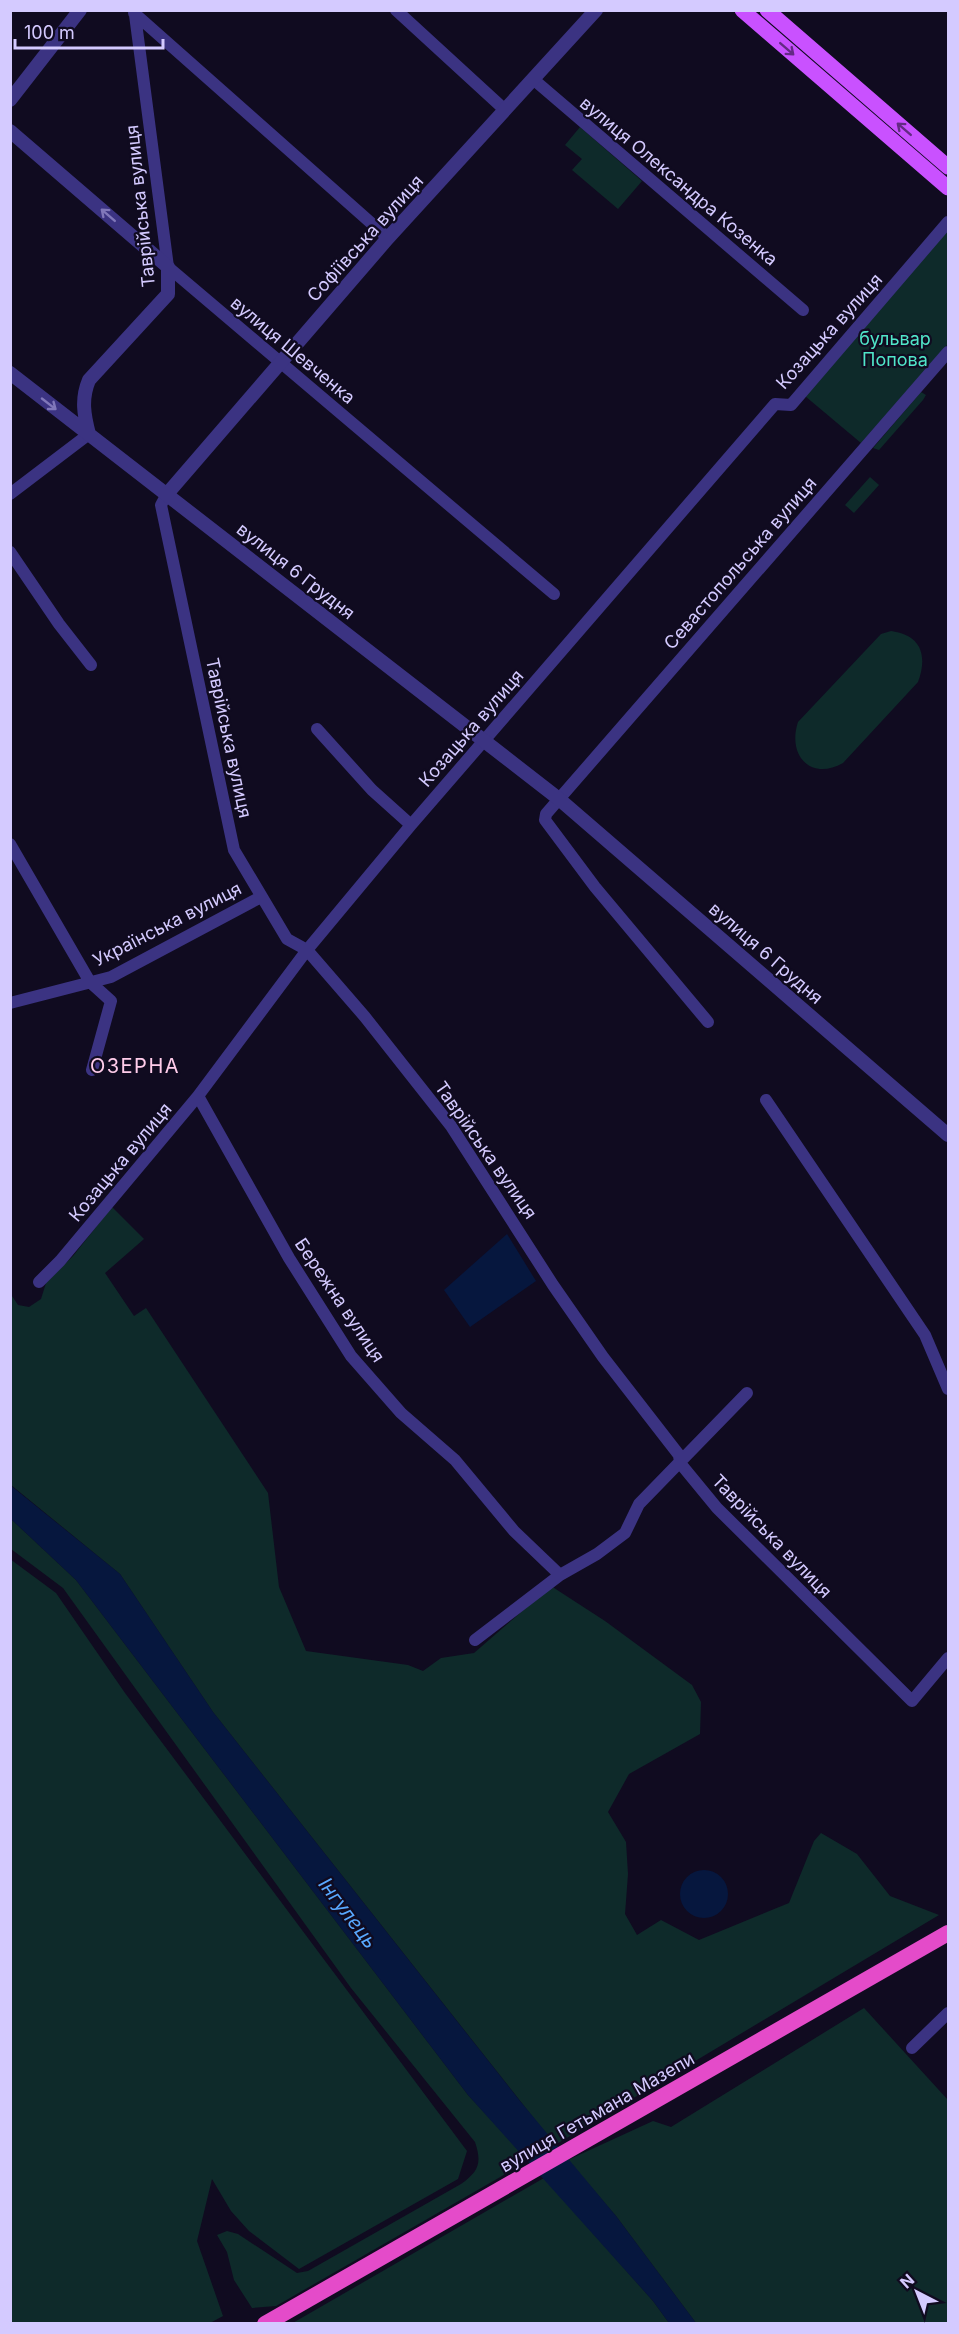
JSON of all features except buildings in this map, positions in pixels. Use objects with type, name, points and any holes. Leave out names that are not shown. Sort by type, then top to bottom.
[{"type":"highway","name":"вулиця Гетьмана Мазепи","points":[[265,2324],[948,1933]]},
{"type":"main road","points":[[742,10],[948,188]]},
{"type":"main road","points":[[766,10],[947,161]]},
{"type":"street","points":[[10,100],[80,10]]},
{"type":"street","points":[[396,10],[505,110]]},
{"type":"street","name":"Софіївська вулиця","points":[[167,494],[388,238],[596,10]]},
{"type":"street","points":[[133,13],[388,238]]},
{"type":"street","name":"Таврійська вулиця","points":[[89,434],[83,410],[84,392],[89,380],[168,294],[168,267],[133,13]]},
{"type":"street","name":"вулиця Олександра Козенка","points":[[533,80],[803,309]]},
{"type":"street","name":"вулиця Шевченка","points":[[10,131],[554,594]]},
{"type":"street","name":"Козацька вулиця","points":[[39,1282],[60,1261],[198,1096],[307,950],[411,825],[775,404],[791,405],[948,222]]},
{"type":"street","name":"Севастопольська вулиця","points":[[559,799],[948,352]]},
{"type":"street","name":"вулиця 6 Грудня","points":[[10,373],[559,799],[948,1135]]},
{"type":"street","points":[[10,494],[89,434]]},
{"type":"street","name":"Таврійська вулиця","points":[[167,494],[161,505],[234,850],[286,939],[307,950],[365,1017],[451,1126],[553,1285],[603,1357],[679,1455],[680,1463],[717,1509],[912,1701],[948,1658]]},
{"type":"street","points":[[10,552],[59,624],[91,665]]},
{"type":"street","points":[[317,729],[372,790],[411,825]]},
{"type":"street","points":[[559,799],[546,814],[545,820],[595,887],[708,1022]]},
{"type":"street","points":[[10,844],[36,885],[90,982]]},
{"type":"street","name":"Українська вулиця","points":[[10,1003],[111,977],[261,897]]},
{"type":"street","name":"Українська вулиця","points":[[90,982],[111,1001],[93,1070]]},
{"type":"street","name":"Бережна вулиця","points":[[198,1096],[289,1258],[351,1356],[400,1413],[455,1460],[514,1531],[560,1575]]},
{"type":"street","points":[[766,1100],[925,1335],[948,1389]]},
{"type":"street","points":[[475,1640],[560,1575],[597,1554],[625,1533],[639,1504],[747,1393]]},
{"type":"street","points":[[912,2048],[948,2013]]},
{"type":"green space","points":[[580,127],[642,181],[618,209],[572,170],[582,159],[565,145]]},
{"type":"green space","name":"бульвар Попова","points":[[948,230],[948,344],[861,443],[805,396]]},
{"type":"green space","points":[[921,392],[926,395],[923,400],[879,450],[873,448]]},
{"type":"green space","points":[[870,477],[879,485],[854,513],[845,505]]},
{"type":"green space","points":[[891,631],[909,637],[920,648],[922,663],[918,682],[843,763],[831,768],[812,767],[799,755],[795,734],[798,722],[881,634]]},
{"type":"green space","points":[[112,1207],[144,1239],[105,1273],[134,1316],[146,1308],[268,1493],[279,1587],[306,1651],[408,1665],[423,1671],[441,1658],[474,1653],[551,1586],[605,1621],[692,1685],[701,1702],[700,1734],[629,1774],[608,1812],[626,1842],[628,1874],[625,1914],[637,1935],[661,1920],[699,1940],[789,1903],[814,1841],[821,1833],[857,1854],[890,1896],[939,1915],[555,2145],[213,1712],[120,1574],[11,1485],[10,1293],[18,1305],[29,1307],[41,1299],[46,1283],[73,1256]]},
{"type":"green space","points":[[11,1519],[76,1580],[468,2095],[527,2159],[502,2176],[276,2306],[252,2308],[234,2280],[227,2252],[217,2235],[227,2231],[238,2234],[297,2273],[308,2271],[461,2184],[472,2175],[477,2166],[478,2156],[475,2142],[351,1988],[63,1588],[11,1549]]},
{"type":"green space","points":[[10,1559],[56,1593],[125,1693],[467,2151],[458,2179],[299,2269],[249,2231],[231,2211],[212,2179],[197,2241],[223,2316],[210,2323],[11,2323]]},
{"type":"green space","points":[[864,2008],[948,2100],[948,2323],[696,2323],[616,2216],[568,2160],[653,2121],[671,2127]]},
{"type":"green space","points":[[544,2178],[653,2301],[669,2323],[291,2324]]},
{"type":"water","points":[[507,1234],[536,1281],[470,1327],[444,1290]]},
{"type":"water","name":"Інгулець","points":[[10,1485],[120,1574],[213,1712],[520,2101],[616,2216],[696,2323],[669,2323],[653,2301],[468,2095],[76,1580],[11,1519]]},
{"type":"water","points":[[699,1870],[709,1870],[721,1877],[728,1889],[728,1899],[721,1911],[709,1918],[699,1918],[684,1907],[680,1899],[680,1889],[691,1874]]},
{"type":"district","name":"ОЗЕРНА","points":[[135,1066]]}]
